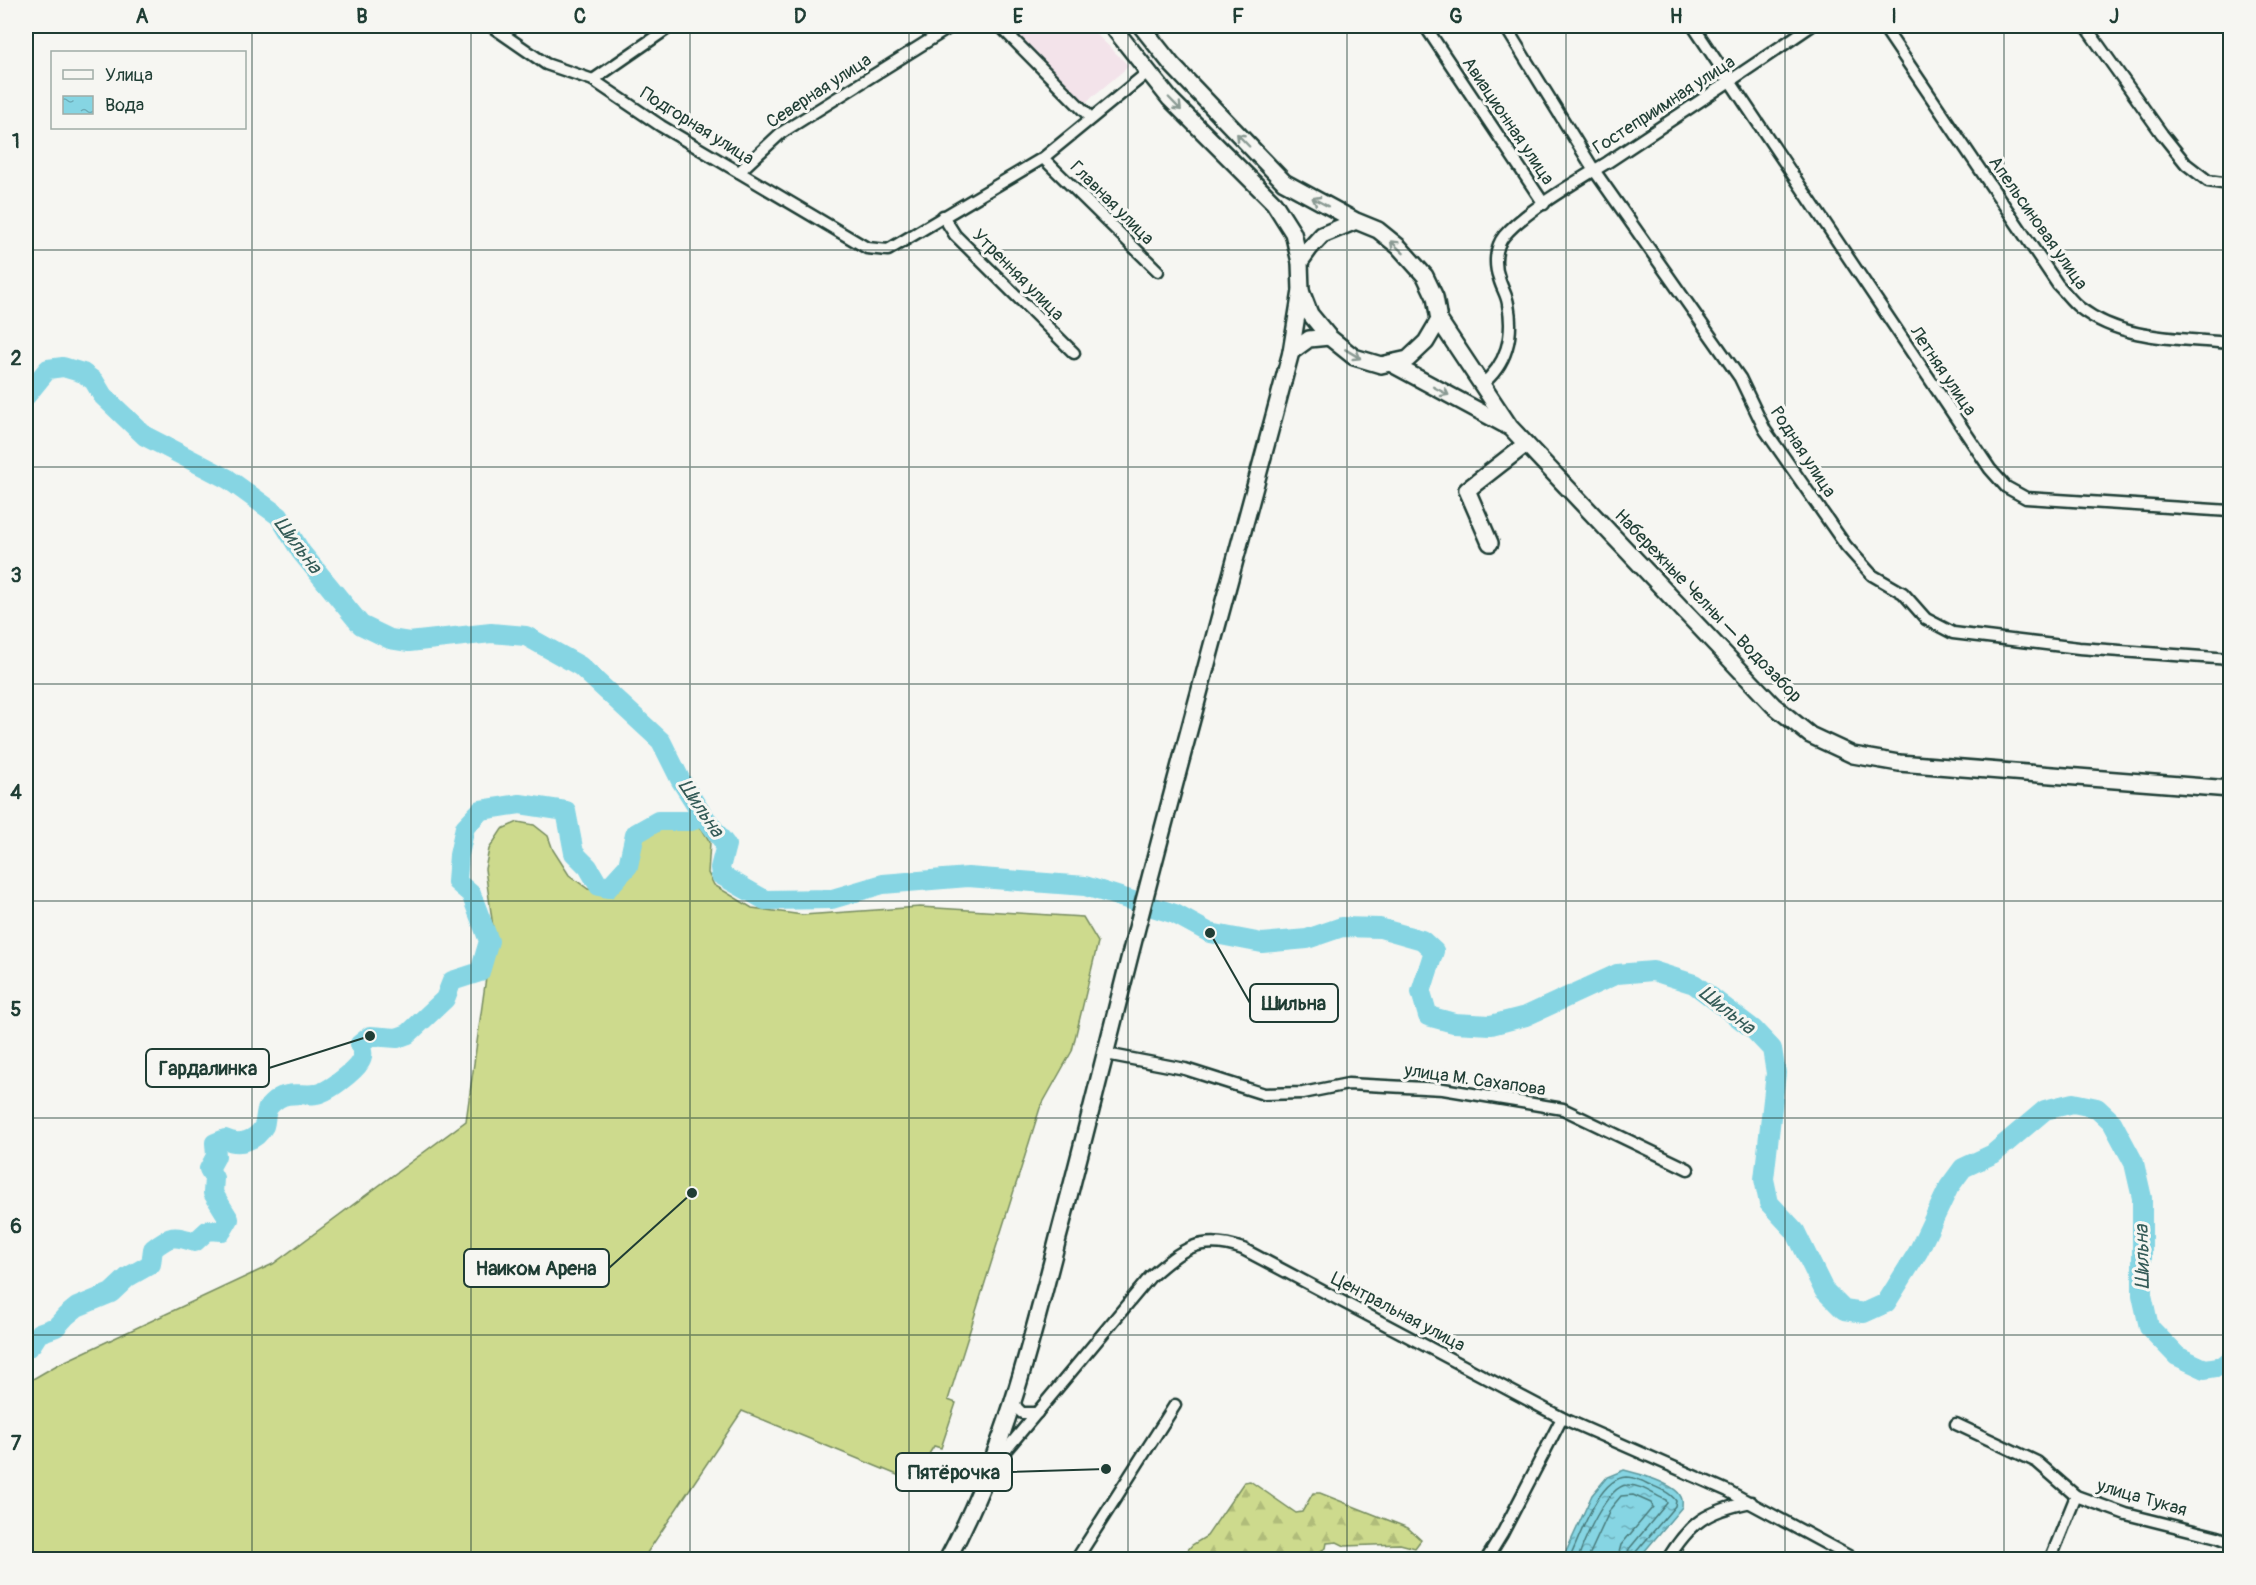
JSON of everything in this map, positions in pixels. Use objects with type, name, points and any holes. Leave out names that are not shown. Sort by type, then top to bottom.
[{"type":"main road","name":"Набережные Челны — Водозабор","points":[[1112,26],[1170,99],[1274,203],[1293,233],[1300,262],[1301,291],[1310,314],[1329,337],[1354,357],[1381,366],[1390,363],[1510,427]]},
{"type":"main road","name":"Набережные Челны — Водозабор","points":[[1141,26],[1172,65],[1284,182],[1356,221],[1378,230],[1399,247],[1425,276],[1435,297],[1438,320],[1510,427],[1773,705],[1810,735],[1853,755],[1899,763],[2230,789]]},
{"type":"main road","points":[[1300,262],[1322,235],[1356,221]]},
{"type":"main road","points":[[946,1560],[964,1528],[990,1469],[1014,1399],[1044,1296],[1149,876],[1291,352],[1301,291]]},
{"type":"main road","points":[[1390,363],[1408,359],[1426,342],[1438,320]]},
{"type":"main road","points":[[1291,352],[1309,339],[1329,337]]},
{"type":"main road","points":[[1490,543],[1467,490],[1526,444]]},
{"type":"street","name":"Подгорная улица","points":[[490,26],[546,64],[593,80],[661,126],[867,248],[888,250],[943,216]]},
{"type":"street","points":[[593,80],[671,26]]},
{"type":"street","name":"Северная улица","points":[[739,172],[781,133],[952,26]]},
{"type":"street","points":[[1000,26],[1091,118]]},
{"type":"street","name":"Авиационная улица","points":[[1425,26],[1544,204]]},
{"type":"street","name":"Родная улица","points":[[1505,26],[1594,170],[1740,378],[1764,430],[1846,546],[1872,575],[1903,593],[1926,619],[1953,633],[2079,648],[2230,659]]},
{"type":"street","name":"Летняя улица","points":[[1693,26],[1990,469],[2006,487],[2026,498],[2230,511]]},
{"type":"street","name":"Гостеприимная улица","points":[[1481,385],[1501,365],[1510,339],[1508,303],[1498,276],[1497,246],[1505,234],[1594,170],[1811,26]]},
{"type":"street","name":"Апельсиновая улица","points":[[1883,26],[2058,285],[2079,307],[2104,324],[2137,334],[2230,343]]},
{"type":"street","points":[[2085,26],[2186,164],[2208,181],[2230,184]]},
{"type":"street","points":[[943,216],[1043,158],[1148,72]]},
{"type":"street","name":"Главная улица","points":[[1043,158],[1158,271]]},
{"type":"street","name":"Утренняя улица","points":[[943,216],[955,235],[1074,353]]},
{"type":"street","name":"улица М. Сахапова","points":[[1106,1053],[1185,1069],[1264,1094],[1303,1093],[1348,1084],[1443,1089],[1563,1109],[1688,1169]]},
{"type":"street","name":"Центральная улица","points":[[990,1469],[1150,1277],[1172,1257],[1194,1246],[1211,1242],[1224,1243],[1244,1249],[1562,1418],[1751,1502],[1856,1560]]},
{"type":"street","points":[[1014,1399],[1017,1408],[1022,1413],[1037,1413]]},
{"type":"street","points":[[1076,1560],[1175,1405]]},
{"type":"street","points":[[1486,1560],[1502,1534],[1562,1418]]},
{"type":"street","name":"улица Тукая","points":[[1956,1424],[2037,1462],[2076,1496],[2126,1514],[2230,1542]]},
{"type":"street","points":[[1720,1509],[1728,1491]]},
{"type":"street","points":[[2050,1560],[2076,1496]]},
{"type":"street","points":[[1667,1560],[1685,1534],[1705,1517],[1720,1509],[1751,1502]]},
{"type":"shaded area","points":[[1007,26],[1088,26],[1129,66],[1085,103]]},
{"type":"green space","points":[[674,816],[687,818],[702,829],[710,842],[708,873],[714,885],[752,908],[803,915],[920,907],[1083,917],[1098,942],[1072,1051],[1040,1108],[948,1400],[956,1403],[941,1448],[934,1446],[912,1481],[742,1411],[647,1553],[636,1559],[26,1559],[26,1383],[57,1365],[273,1264],[466,1121],[493,927],[485,869],[489,849],[502,829],[518,822],[534,825],[548,836],[553,850],[569,875],[588,889],[607,893],[632,871],[637,850],[648,830],[663,818]]},
{"type":"green space","points":[[1250,1481],[1296,1513],[1302,1512],[1313,1493],[1320,1493],[1408,1528],[1421,1540],[1415,1548],[1400,1544],[1345,1546],[1337,1542],[1327,1543],[1326,1548],[1307,1559],[1180,1559],[1192,1545],[1207,1536],[1244,1482]]},
{"type":"water","points":[[1624,1470],[1656,1480],[1672,1488],[1682,1498],[1682,1507],[1638,1559],[1565,1559],[1565,1554],[1592,1495],[1607,1477]]},
{"type":"waterway","name":"Шильна","points":[[26,396],[48,369],[63,367],[83,373],[94,381],[103,396],[145,436],[228,479],[279,516],[301,552],[361,625],[390,639],[409,642],[491,633],[526,636],[580,666],[661,741],[681,781],[726,845],[720,868],[721,875],[765,900],[832,899],[883,884],[968,877],[1085,886],[1175,914],[1210,933],[1262,943],[1307,939],[1342,927],[1380,928],[1422,940],[1434,951],[1421,992],[1428,1016],[1454,1023],[1491,1025],[1526,1016],[1617,974],[1653,971],[1694,984],[1753,1029],[1772,1049],[1776,1073],[1764,1179],[1769,1203],[1795,1231],[1824,1290],[1844,1310],[1864,1313],[1886,1303],[1918,1252],[1949,1187],[1963,1168],[1993,1154],[2045,1110],[2073,1103],[2097,1108],[2112,1122],[2134,1163],[2142,1198],[2142,1295],[2149,1327],[2177,1356],[2205,1369],[2223,1366],[2230,1360]]},
{"type":"waterway","points":[[26,1349],[39,1333],[56,1327],[77,1307],[111,1293],[128,1277],[151,1264],[153,1249],[164,1241],[177,1237],[195,1242],[208,1230],[222,1231],[229,1219],[213,1193],[214,1178],[209,1169],[216,1156],[215,1143],[225,1139],[236,1142],[252,1139],[264,1126],[268,1108],[279,1098],[293,1094],[321,1093],[333,1086],[360,1062],[362,1055],[360,1044],[370,1036],[397,1038],[408,1034],[445,999],[452,981],[480,972],[489,941],[471,894],[457,882],[459,855],[465,827],[481,810],[520,804],[566,811],[574,853],[588,867],[599,886],[608,888],[628,866],[635,834],[658,821],[691,821],[700,811]]},
{"type":"place","name":"Шильна","points":[[1210,933]]},
{"type":"place","name":"Гардалинка","points":[[370,1036]]},
{"type":"place","name":"Наиком Арена","points":[[692,1193]]},
{"type":"place","name":"Пятёрочка","points":[[1106,1469]]}]
